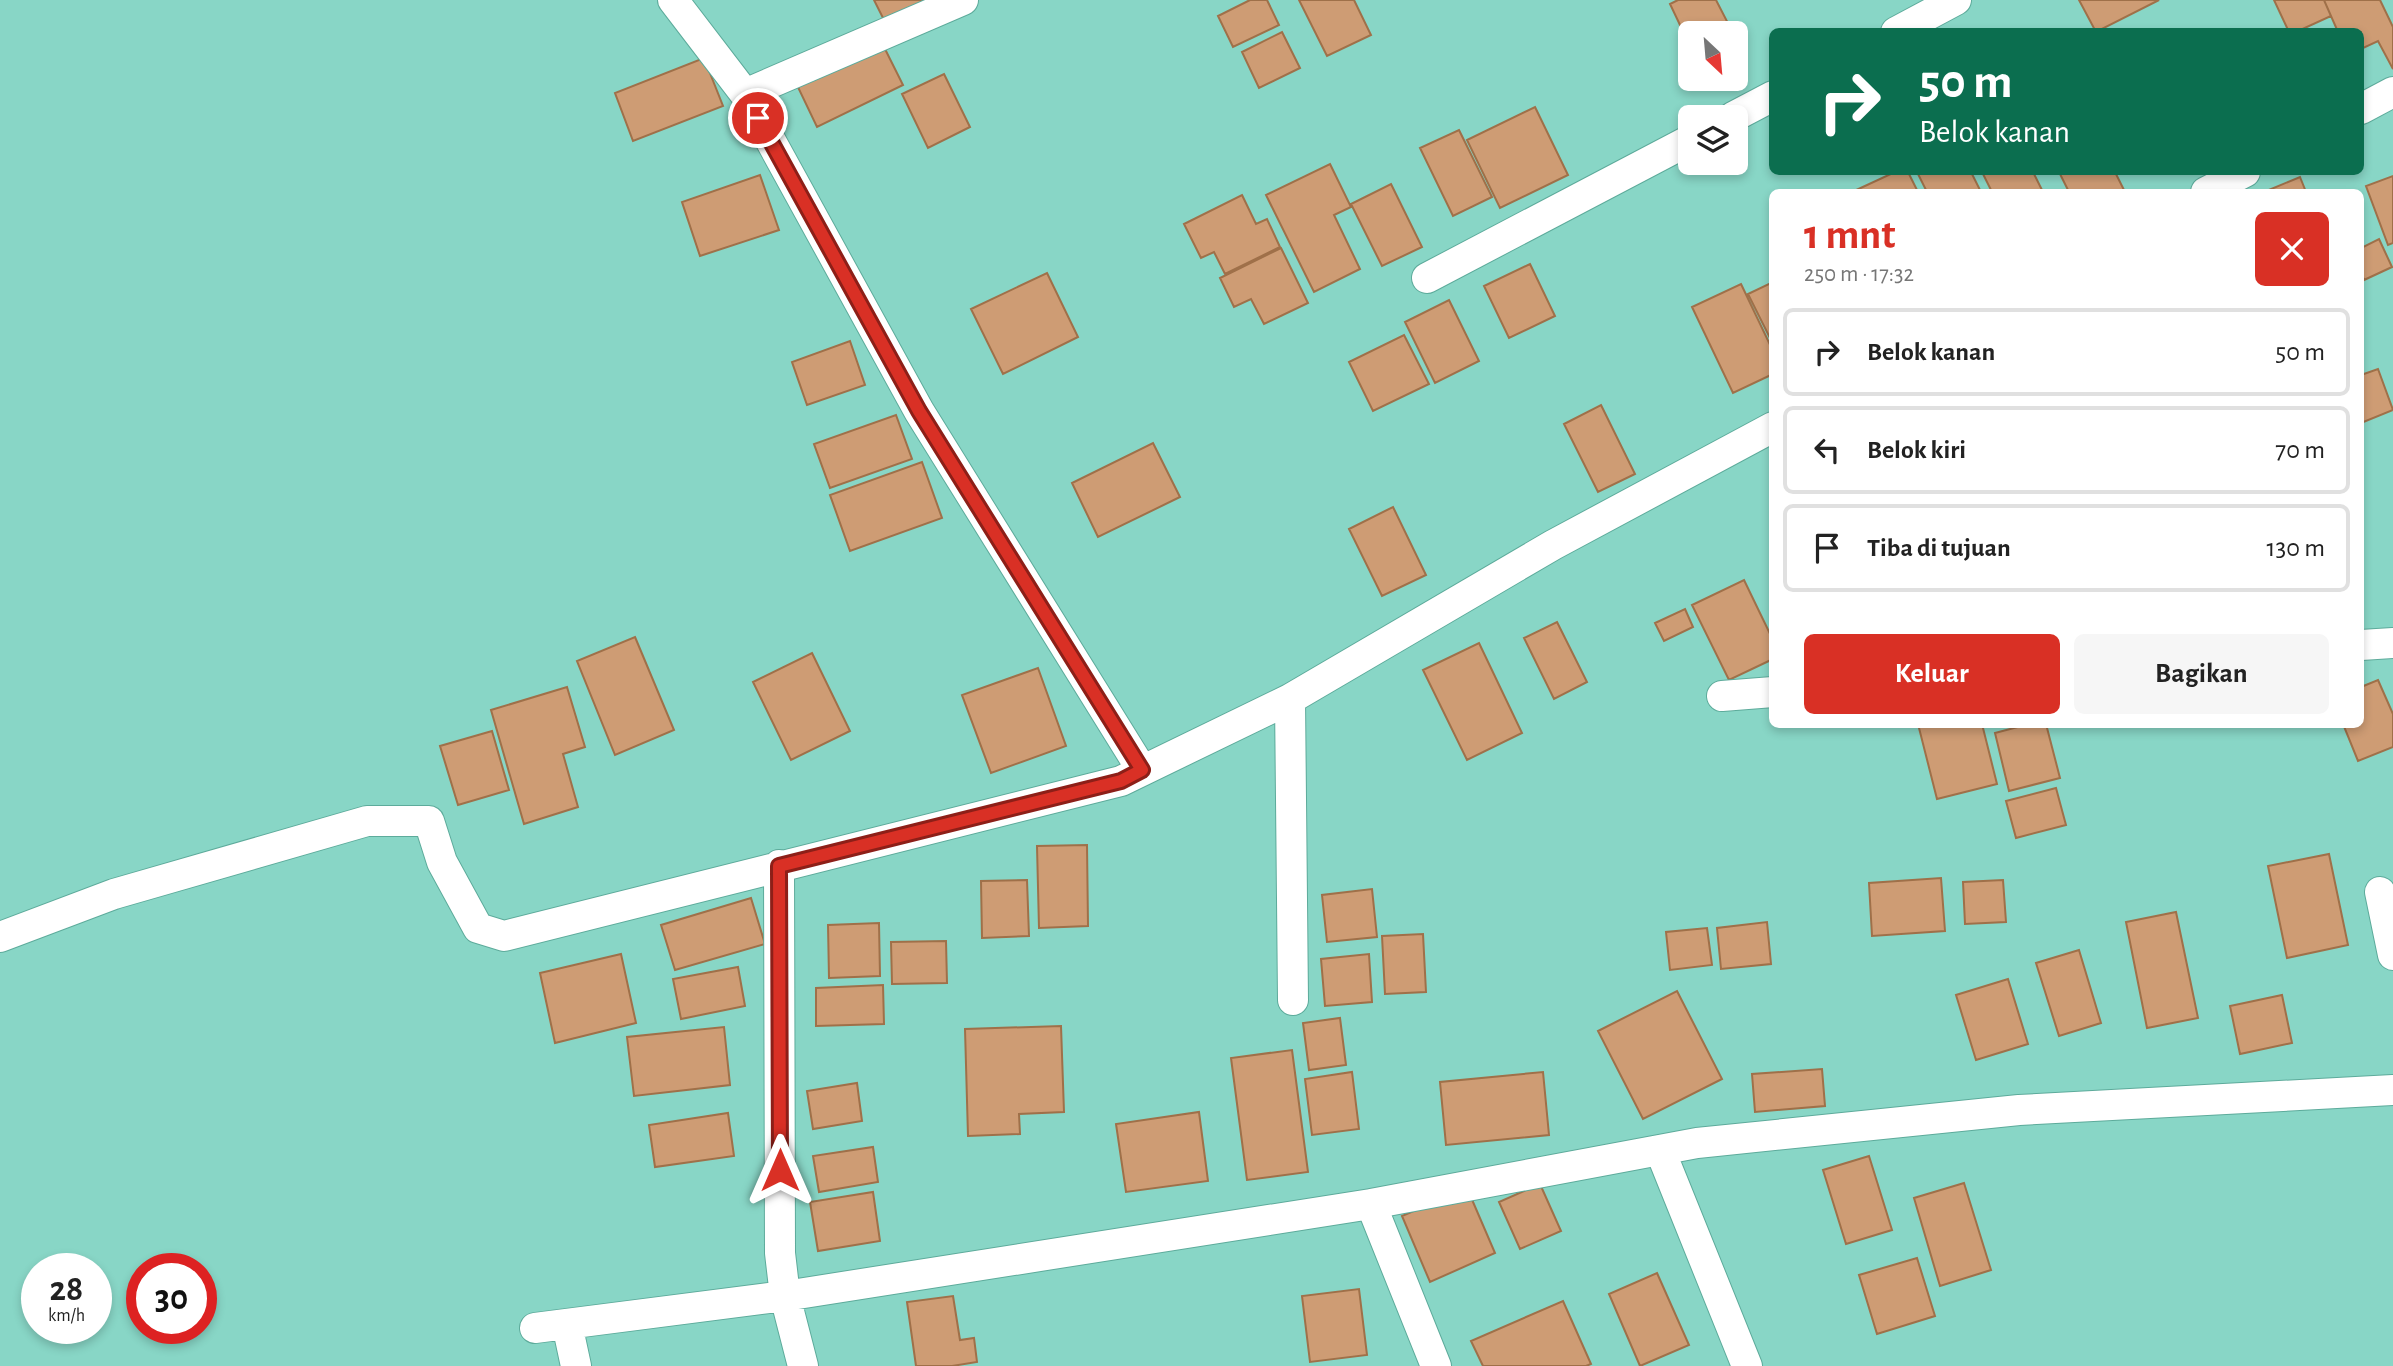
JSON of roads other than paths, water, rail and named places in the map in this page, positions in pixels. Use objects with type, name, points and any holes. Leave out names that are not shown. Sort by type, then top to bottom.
[{"type":"street","points":[[673,0],[745,94],[919,411],[1142,770]]},
{"type":"street","points":[[745,94],[963,0]]},
{"type":"street","points":[[1904,28],[1956,0]]},
{"type":"street","points":[[2364,107],[2393,92]]},
{"type":"street","points":[[1748,109],[1769,98]]},
{"type":"street","points":[[1427,278],[1678,145]]},
{"type":"street","points":[[2212,189],[2239,175]]},
{"type":"street","points":[[0,937],[114,894],[367,821],[429,821],[442,862],[478,928],[504,936],[1121,781],[1290,699],[1553,545],[1769,429]]},
{"type":"street","points":[[2364,645],[2393,643]]},
{"type":"street","points":[[1722,696],[1769,692]]},
{"type":"street","points":[[1290,699],[1293,1000]]},
{"type":"street","points":[[779,866],[780,1253],[785,1296],[803,1366]]},
{"type":"street","points":[[2380,892],[2393,954]]},
{"type":"street","points":[[535,1328],[785,1296],[1371,1204],[1697,1143],[2019,1110],[2393,1090]]},
{"type":"street","points":[[1660,1150],[1747,1366]]},
{"type":"street","points":[[1371,1204],[1436,1366]]},
{"type":"street","points":[[567,1324],[576,1366]]}]
